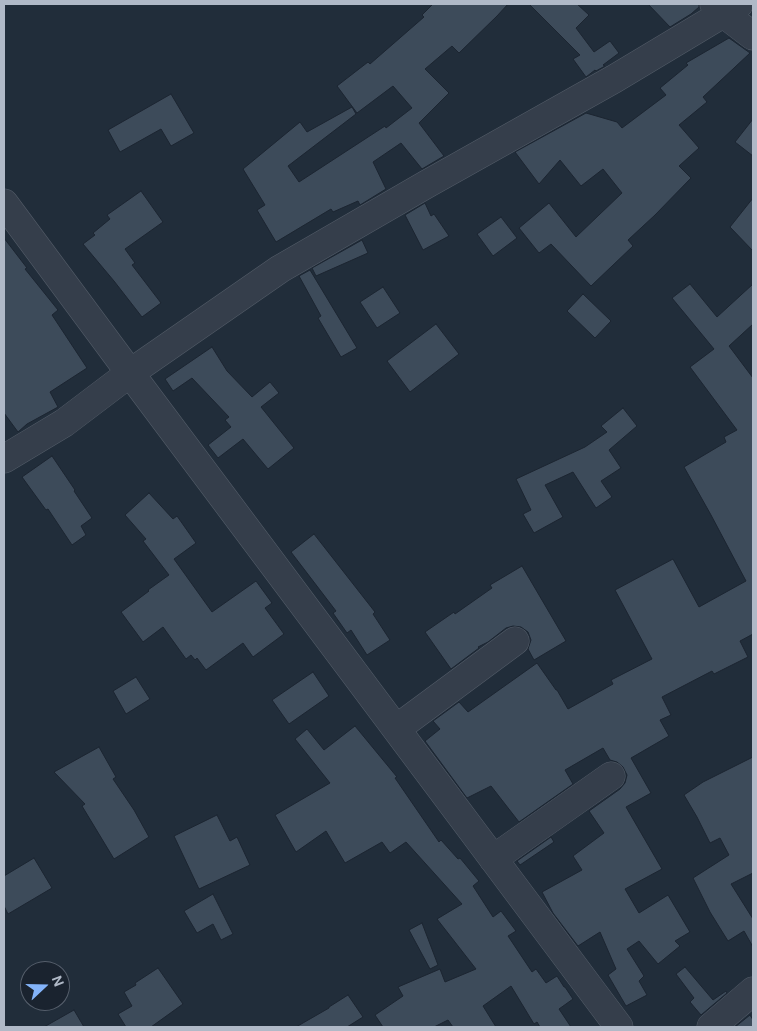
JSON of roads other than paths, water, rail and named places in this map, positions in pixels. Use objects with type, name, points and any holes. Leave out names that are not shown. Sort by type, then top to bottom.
[{"type":"street","points":[[4,458],[64,423],[130,373],[280,269],[614,79],[726,7],[753,36]]},
{"type":"street","points":[[4,203],[619,1027]]},
{"type":"street","points":[[396,729],[515,641]]},
{"type":"street","points":[[493,859],[611,776]]},
{"type":"street","points":[[711,1027],[753,991]]}]
